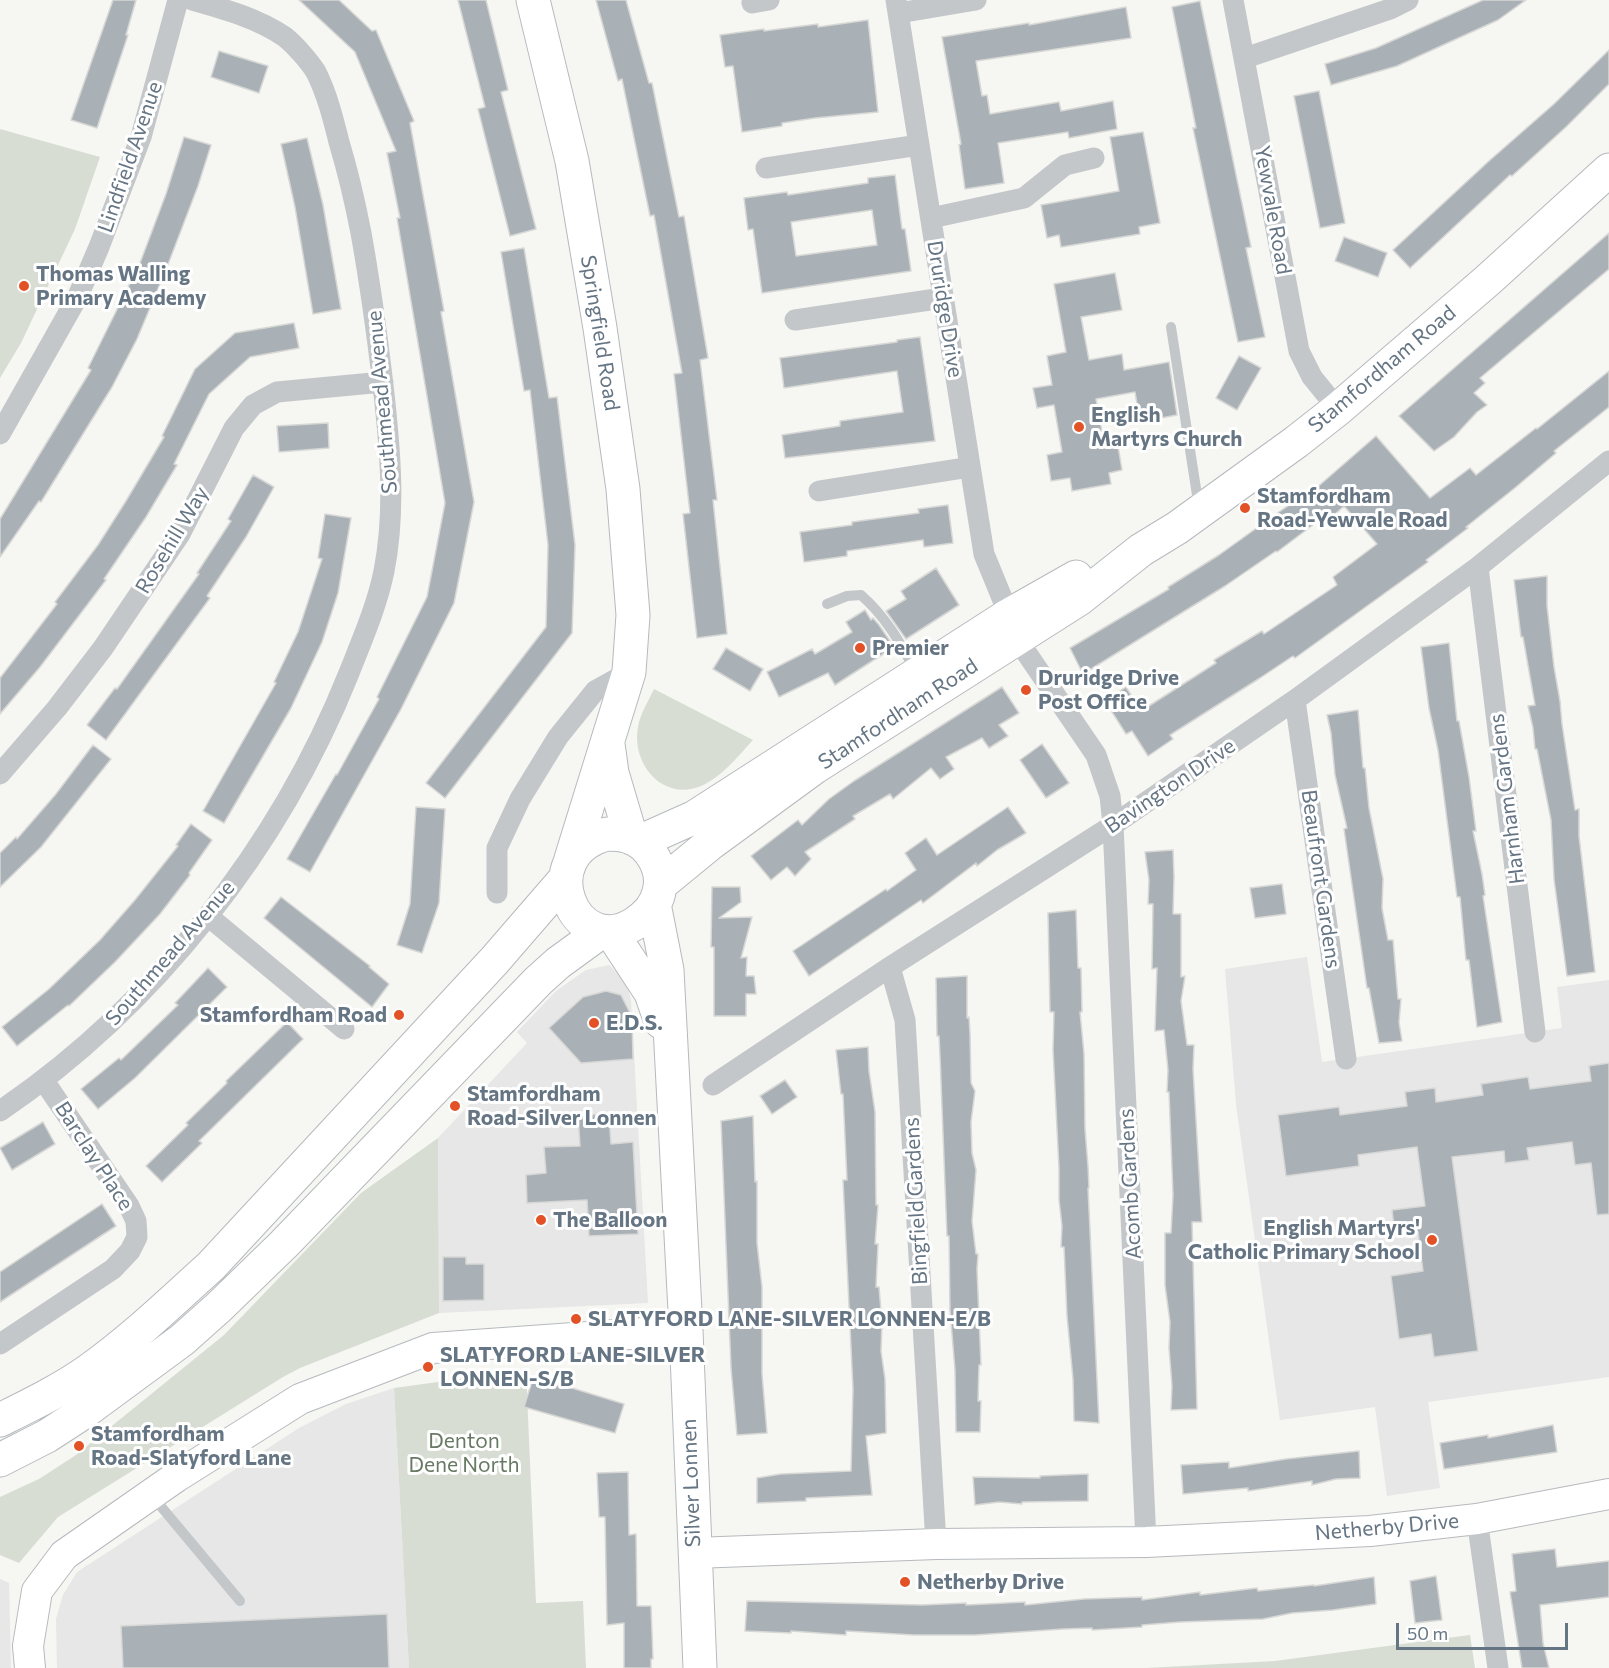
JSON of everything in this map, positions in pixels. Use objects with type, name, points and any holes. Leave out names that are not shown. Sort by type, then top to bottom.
[{"type":"main road","name":"Springfield Road","points":[[533,0],[572,161],[600,328],[623,489],[633,615],[629,672],[568,869]]},
{"type":"main road","name":"Stamfordham Road","points":[[658,894],[711,843],[1013,627],[1072,579],[1141,550],[1177,528],[1296,442],[1338,409],[1488,280],[1609,170]]},
{"type":"main road","name":"Stamfordham Road","points":[[635,840],[695,817],[916,673],[1013,627]]},
{"type":"main road","name":"Springfield Road","points":[[607,742],[615,782],[635,840]]},
{"type":"main road","points":[[0,1420],[87,1372],[160,1312],[211,1266],[494,961],[568,869],[585,843],[607,834],[635,840],[648,850],[656,861],[658,894],[635,923],[624,929],[607,932],[558,963],[538,981],[284,1244],[182,1340],[87,1410],[47,1436],[0,1460]]},
{"type":"main road","points":[[568,869],[567,899],[572,909],[586,924],[607,932]]},
{"type":"main road","name":"Silver Lonnen","points":[[658,894],[667,970],[669,1047],[686,1330],[700,1668]]},
{"type":"main road","name":"Silver Lonnen","points":[[607,932],[651,993],[669,1047]]},
{"type":"street","name":"Lindfield Avenue","points":[[0,434],[78,296],[99,247],[141,137],[178,0]]},
{"type":"street","name":"Southmead Avenue","points":[[0,1111],[44,1081],[109,1023],[157,974],[208,916],[255,852],[306,768],[339,699],[367,629],[384,572],[392,502],[390,445],[383,382],[373,298],[355,198],[329,104],[314,69],[286,38],[237,12],[192,0]]},
{"type":"street","points":[[898,6],[976,0]]},
{"type":"street","name":"Yewvale Road","points":[[1233,0],[1299,351],[1312,376],[1338,409]]},
{"type":"street","points":[[1245,58],[1380,12],[1408,0]]},
{"type":"street","name":"Druridge Drive","points":[[898,6],[984,554],[1013,627]]},
{"type":"street","points":[[766,168],[919,145]]},
{"type":"street","points":[[931,218],[1024,198],[1065,165],[1094,158]]},
{"type":"street","points":[[795,320],[943,298]]},
{"type":"street","name":"Rosehill Way","points":[[0,774],[57,708],[103,648],[180,534],[234,428],[253,405],[277,392],[383,382]]},
{"type":"street","name":"Bavington Drive","points":[[713,1085],[891,967],[1113,825],[1295,700],[1478,567],[1609,461]]},
{"type":"street","points":[[819,491],[970,467]]},
{"type":"street","name":"Harnham Gardens","points":[[1478,567],[1535,1032]]},
{"type":"street","name":"Acomb Gardens","points":[[1013,627],[1096,755],[1110,796],[1146,1542]]},
{"type":"street","points":[[497,893],[497,848],[520,799],[558,737],[595,691],[629,672]]},
{"type":"street","name":"Beaufront Gardens","points":[[1295,700],[1346,1059]]},
{"type":"street","points":[[208,916],[344,1029]]},
{"type":"street","name":"Bingfield Gardens","points":[[891,967],[905,1020],[936,1544]]},
{"type":"street","name":"Barclay Place","points":[[0,1344],[113,1269],[130,1251],[137,1237],[136,1221],[129,1206],[44,1081]]},
{"type":"street","points":[[30,1668],[28,1646],[38,1591],[64,1554],[150,1495],[300,1399],[433,1348],[686,1330]]},
{"type":"street","name":"Netherby Drive","points":[[694,1553],[936,1544],[1146,1542],[1370,1531],[1477,1519],[1609,1494]]},
{"type":"street","points":[[1477,1519],[1498,1668]]},
{"type":"lane","points":[[1171,327],[1200,511]]},
{"type":"lane","points":[[827,604],[847,596],[861,595],[873,605],[900,642],[916,673]]},
{"type":"lane","points":[[150,1495],[240,1601]]},
{"type":"shaded area","name":"English Martyrs' Catholic Primary School","points":[[1307,957],[1322,1062],[1562,1028],[1557,987],[1609,980],[1609,1377],[1428,1402],[1440,1488],[1387,1496],[1375,1407],[1280,1420],[1236,1104],[1225,969]]},
{"type":"shaded area","name":"The Balloon","points":[[609,965],[627,982],[631,1001],[648,1303],[439,1313],[438,1138],[527,1043],[517,1032],[556,991],[586,970]]},
{"type":"shaded area","points":[[394,1388],[409,1668],[57,1668],[56,1619],[63,1595],[77,1572],[299,1428],[346,1404]]},
{"type":"shaded area","points":[[0,1579],[9,1583],[11,1668],[0,1668]]},
{"type":"green space","name":"Thomas Walling Primary Academy","points":[[0,129],[100,157],[75,229],[21,343],[0,378]]},
{"type":"green space","points":[[654,689],[753,740],[723,772],[701,786],[687,790],[674,789],[663,784],[645,766],[637,741],[641,717]]},
{"type":"green space","points":[[438,1138],[439,1313],[300,1368],[283,1377],[58,1517],[19,1563],[0,1555],[0,1497],[39,1479],[76,1455],[224,1335],[361,1193]]},
{"type":"green space","name":"Denton Dene North","points":[[526,1370],[536,1603],[583,1601],[586,1668],[409,1668],[394,1388]]},
{"type":"green space","points":[[1470,1635],[1475,1668],[1146,1668],[1275,1661]]},
{"type":"building","points":[[113,0],[136,0],[126,35],[128,35],[97,128],[71,120]]},
{"type":"building","points":[[299,0],[339,0],[372,31],[376,30],[414,121],[410,123],[444,311],[441,312],[474,502],[454,603],[401,709],[310,872],[287,859],[379,699],[377,697],[427,597],[445,503],[397,218],[400,218],[387,153],[396,151],[355,52]]},
{"type":"building","points":[[458,0],[486,0],[508,90],[501,92],[536,229],[510,236],[478,109],[485,107]]},
{"type":"building","points":[[596,0],[626,0],[649,83],[652,83],[679,217],[684,216],[708,358],[700,360],[717,500],[713,500],[727,634],[697,638],[683,514],[690,513],[674,374],[682,373],[654,215],[650,216],[622,79],[618,81]]},
{"type":"building","points":[[1483,0],[1526,0],[1498,20],[1397,66],[1331,85],[1325,64],[1376,48]]},
{"type":"building","points":[[1200,1],[1251,247],[1246,248],[1265,337],[1238,342],[1193,128],[1196,128],[1172,7]]},
{"type":"building","points":[[1126,7],[1131,38],[976,61],[982,96],[987,95],[990,114],[1059,102],[1061,111],[1113,101],[1117,129],[1069,138],[1068,132],[998,143],[1004,183],[965,189],[959,145],[961,144],[942,37],[1029,23],[1029,25]]},
{"type":"building","points":[[868,20],[878,112],[815,118],[742,132],[733,66],[725,67],[720,35],[818,24],[818,27]]},
{"type":"building","points":[[1609,50],[1609,84],[1566,127],[1512,176],[1510,175],[1410,268],[1393,250],[1554,104]]},
{"type":"building","points":[[219,51],[268,66],[259,93],[211,77]]},
{"type":"building","points":[[1319,91],[1345,223],[1320,228],[1294,96]]},
{"type":"building","points":[[1143,132],[1160,223],[1139,227],[1140,234],[1061,247],[1059,235],[1047,238],[1041,205],[1119,191],[1110,137]]},
{"type":"building","points":[[184,137],[211,145],[198,186],[137,339],[112,387],[41,502],[39,501],[0,557],[0,519],[91,370],[88,368],[140,263]]},
{"type":"building","points":[[307,138],[323,205],[341,309],[313,314],[295,207],[281,144]]},
{"type":"building","points":[[895,175],[902,229],[905,229],[911,271],[762,293],[753,229],[748,230],[744,198],[787,192],[788,195],[868,183],[868,178]],"holes":[[[872,210],[877,245],[796,256],[791,222]]]},
{"type":"building","points":[[1609,233],[1609,269],[1480,378],[1485,383],[1474,393],[1487,405],[1477,412],[1454,437],[1434,451],[1399,416]]},
{"type":"building","points":[[1344,237],[1387,253],[1378,277],[1335,261]]},
{"type":"building","points":[[524,248],[549,398],[557,397],[575,545],[572,633],[445,798],[426,783],[546,627],[548,545],[530,390],[524,391],[501,252]]},
{"type":"building","name":"English Martyrs Church","points":[[1115,273],[1122,310],[1081,317],[1089,360],[1122,354],[1124,370],[1169,362],[1177,415],[1140,422],[1135,392],[1096,399],[1105,448],[1118,446],[1122,470],[1109,473],[1111,484],[1072,491],[1070,478],[1051,481],[1047,455],[1062,452],[1054,405],[1037,408],[1033,388],[1052,385],[1047,356],[1066,352],[1054,284]]},
{"type":"building","points":[[294,323],[299,348],[250,357],[209,394],[174,464],[177,465],[146,517],[104,579],[106,580],[40,667],[0,714],[0,678],[57,604],[55,602],[98,545],[126,501],[164,437],[162,436],[195,369],[235,333]]},
{"type":"building","points":[[920,337],[935,441],[785,458],[782,435],[840,426],[840,421],[903,412],[897,371],[784,388],[780,358]]},
{"type":"building","points":[[1239,356],[1261,368],[1237,410],[1216,398]]},
{"type":"building","points":[[1609,371],[1609,407],[1554,451],[1556,453],[1466,527],[1468,528],[1426,560],[1428,562],[1295,658],[1293,656],[1170,735],[1173,739],[1148,756],[1132,731],[1126,734],[1105,701],[1126,687],[1141,711],[1216,663],[1214,660],[1262,631],[1264,634],[1337,585],[1333,577],[1377,544],[1344,506],[1333,516],[1330,512],[1277,552],[1083,674],[1070,648],[1169,589],[1168,587],[1219,555],[1304,495],[1306,497],[1376,436],[1430,498],[1470,468],[1476,475]]},
{"type":"building","points":[[328,423],[329,448],[279,452],[277,426]]},
{"type":"building","points":[[253,475],[274,487],[246,537],[207,596],[210,598],[106,740],[87,725],[115,688],[117,689],[199,574],[197,573],[231,521],[228,519]]},
{"type":"building","points":[[948,505],[953,543],[924,547],[923,540],[847,551],[847,556],[804,562],[800,532],[919,513],[918,509]]},
{"type":"building","points":[[325,514],[351,518],[338,593],[322,642],[291,708],[224,823],[203,811],[276,683],[274,682],[298,632],[322,559],[318,558]]},
{"type":"building","points":[[936,568],[959,605],[906,639],[886,611],[906,599],[901,591]]},
{"type":"building","points":[[1547,576],[1547,606],[1554,667],[1575,810],[1579,809],[1579,836],[1595,972],[1567,976],[1554,879],[1551,820],[1528,706],[1535,705],[1523,637],[1521,637],[1514,580]]},
{"type":"building","points":[[865,610],[894,647],[835,685],[828,673],[779,697],[767,672],[812,649],[815,654],[852,632],[846,622]]},
{"type":"building","points":[[1449,643],[1457,721],[1459,721],[1469,777],[1476,831],[1473,831],[1482,874],[1485,895],[1483,896],[1502,1022],[1477,1027],[1469,960],[1466,960],[1460,897],[1457,897],[1438,750],[1429,708],[1421,647]]},
{"type":"building","points":[[726,648],[763,669],[750,691],[713,669]]},
{"type":"building","points":[[1002,687],[1019,713],[999,725],[1008,736],[989,748],[982,738],[946,757],[954,769],[940,779],[931,768],[893,799],[890,794],[853,816],[855,819],[805,852],[811,859],[795,876],[787,867],[771,880],[751,856],[798,820],[802,825],[829,799],[854,781]]},
{"type":"building","points":[[1358,710],[1363,768],[1365,768],[1369,808],[1383,879],[1382,908],[1388,940],[1393,940],[1398,999],[1401,999],[1399,1022],[1402,1041],[1379,1043],[1369,988],[1367,988],[1344,829],[1347,828],[1335,775],[1327,715]]},
{"type":"building","points":[[1042,744],[1069,783],[1046,798],[1020,760]]},
{"type":"building","points":[[93,745],[111,759],[41,847],[0,887],[0,853],[16,837],[17,839],[56,794]]},
{"type":"building","points":[[416,807],[445,809],[439,903],[422,953],[397,945],[410,904]]},
{"type":"building","points":[[1008,807],[1026,833],[997,850],[977,866],[976,863],[923,903],[921,900],[809,976],[793,951],[916,870],[905,853],[926,838],[937,855]]},
{"type":"building","points":[[191,824],[212,840],[189,873],[190,875],[160,914],[69,1006],[17,1046],[2,1027],[49,989],[100,940],[178,846],[176,845]]},
{"type":"building","points":[[1173,850],[1173,914],[1181,914],[1181,977],[1185,976],[1181,1001],[1187,1045],[1194,1045],[1193,1069],[1202,1222],[1192,1222],[1197,1409],[1171,1410],[1170,1322],[1165,1285],[1165,1233],[1171,1233],[1173,1195],[1169,1092],[1167,1092],[1168,1070],[1164,1030],[1155,1031],[1157,968],[1152,969],[1153,904],[1148,904],[1149,880],[1145,852]]},
{"type":"building","points":[[1282,884],[1286,914],[1255,918],[1250,888]]},
{"type":"building","points":[[712,887],[740,887],[741,902],[719,918],[752,917],[741,958],[747,957],[746,976],[754,976],[756,994],[746,994],[746,1016],[714,1016],[714,947],[711,947]]},
{"type":"building","points":[[281,897],[370,966],[389,984],[372,1007],[264,918]]},
{"type":"building","points":[[1076,910],[1078,968],[1081,968],[1082,1012],[1080,1012],[1084,1054],[1085,1129],[1099,1423],[1074,1421],[1064,1247],[1061,1247],[1062,1226],[1053,1050],[1054,1012],[1050,1012],[1048,913]]},
{"type":"building","points":[[208,968],[227,987],[135,1078],[98,1109],[81,1089],[119,1058],[121,1060],[178,1005],[175,1003]]},
{"type":"building","points":[[967,976],[971,1083],[975,1091],[971,1122],[972,1153],[976,1170],[972,1221],[976,1254],[978,1254],[980,1432],[956,1432],[949,1236],[947,1236],[939,1036],[937,1036],[936,978]]},
{"type":"building","name":"E.D.S.","points":[[606,991],[621,995],[632,1017],[633,1059],[581,1063],[549,1028],[583,997]]},
{"type":"building","points":[[287,1022],[303,1039],[199,1141],[202,1143],[162,1182],[146,1166],[188,1125],[186,1123],[227,1083],[226,1081]]},
{"type":"building","points":[[868,1047],[875,1112],[876,1205],[878,1205],[875,1244],[878,1244],[876,1287],[879,1287],[882,1323],[881,1351],[885,1379],[886,1433],[866,1436],[872,1495],[757,1503],[757,1478],[781,1474],[851,1471],[853,1389],[843,1180],[847,1180],[843,1094],[841,1094],[836,1050]]},
{"type":"building","points":[[1609,1063],[1609,1214],[1597,1215],[1591,1163],[1575,1165],[1572,1142],[1527,1148],[1529,1160],[1505,1163],[1504,1151],[1452,1157],[1478,1351],[1434,1357],[1431,1334],[1399,1339],[1391,1276],[1423,1271],[1418,1232],[1395,1235],[1392,1210],[1425,1206],[1417,1147],[1358,1155],[1359,1166],[1286,1176],[1278,1115],[1339,1107],[1340,1115],[1407,1106],[1405,1092],[1435,1088],[1436,1102],[1483,1095],[1481,1084],[1528,1077],[1530,1089],[1591,1081],[1589,1066]]},
{"type":"building","points":[[785,1080],[797,1097],[772,1114],[760,1096]]},
{"type":"building","points":[[609,1114],[611,1144],[633,1142],[638,1234],[589,1236],[587,1200],[527,1203],[526,1175],[546,1173],[544,1147],[580,1146],[578,1115]]},
{"type":"building","points":[[753,1116],[755,1182],[757,1181],[757,1243],[762,1287],[762,1374],[767,1433],[737,1435],[731,1368],[721,1121]]},
{"type":"building","points":[[43,1122],[55,1144],[12,1170],[0,1148]]},
{"type":"building","points":[[102,1204],[116,1226],[0,1302],[0,1272]]},
{"type":"building","points":[[443,1257],[466,1257],[466,1264],[484,1264],[484,1300],[443,1301]]},
{"type":"building","points":[[533,1378],[624,1404],[615,1433],[524,1407]]},
{"type":"building","points":[[1553,1425],[1557,1452],[1444,1469],[1440,1443],[1488,1435],[1488,1438]]},
{"type":"building","points":[[1359,1451],[1360,1478],[1336,1479],[1312,1485],[1312,1481],[1248,1491],[1248,1488],[1183,1494],[1181,1465],[1229,1462],[1229,1468]]},
{"type":"building","points":[[628,1472],[629,1535],[636,1534],[637,1606],[651,1606],[653,1659],[651,1659],[651,1668],[624,1668],[624,1623],[607,1625],[605,1517],[599,1517],[597,1473]]},
{"type":"building","points":[[1088,1474],[1088,1501],[1022,1502],[1022,1504],[999,1502],[975,1505],[973,1477],[1040,1478],[1040,1476]]},
{"type":"building","points":[[1555,1549],[1557,1567],[1609,1561],[1609,1597],[1540,1605],[1543,1643],[1549,1668],[1522,1668],[1510,1592],[1516,1591],[1512,1554]]},
{"type":"building","points":[[1436,1576],[1442,1620],[1415,1623],[1410,1581]]},
{"type":"building","points":[[1374,1577],[1376,1604],[1292,1613],[1263,1619],[975,1635],[914,1635],[846,1631],[846,1635],[791,1631],[791,1633],[745,1631],[747,1601],[922,1605],[1025,1602],[1025,1605],[1084,1599],[1142,1597],[1142,1600],[1200,1592],[1200,1595],[1257,1588],[1258,1591]]},
{"type":"building","points":[[387,1614],[389,1668],[123,1668],[121,1626]]},
{"type":"place","name":"Thomas Walling Primary Academy","points":[[24,286]]},
{"type":"place","name":"English Martyrs Church","points":[[1079,427]]},
{"type":"place","name":"Stamfordham Road-Yewvale Road","points":[[1245,508]]},
{"type":"place","name":"Premier","points":[[860,648]]},
{"type":"place","name":"Druridge Drive Post Office","points":[[1026,690]]},
{"type":"place","name":"Stamfordham Road","points":[[399,1015]]},
{"type":"place","name":"E.D.S.","points":[[594,1023]]},
{"type":"place","name":"Stamfordham Road-Silver Lonnen","points":[[455,1106]]},
{"type":"place","name":"The Balloon","points":[[541,1220]]},
{"type":"place","name":"English Martyrs' Catholic Primary School","points":[[1432,1240]]},
{"type":"place","name":"SLATYFORD LANE-SILVER LONNEN-E/B","points":[[576,1319]]},
{"type":"place","name":"SLATYFORD LANE-SILVER LONNEN-S/B","points":[[428,1367]]},
{"type":"place","name":"Stamfordham Road-Slatyford Lane","points":[[79,1446]]},
{"type":"place","name":"Netherby Drive","points":[[905,1582]]}]
